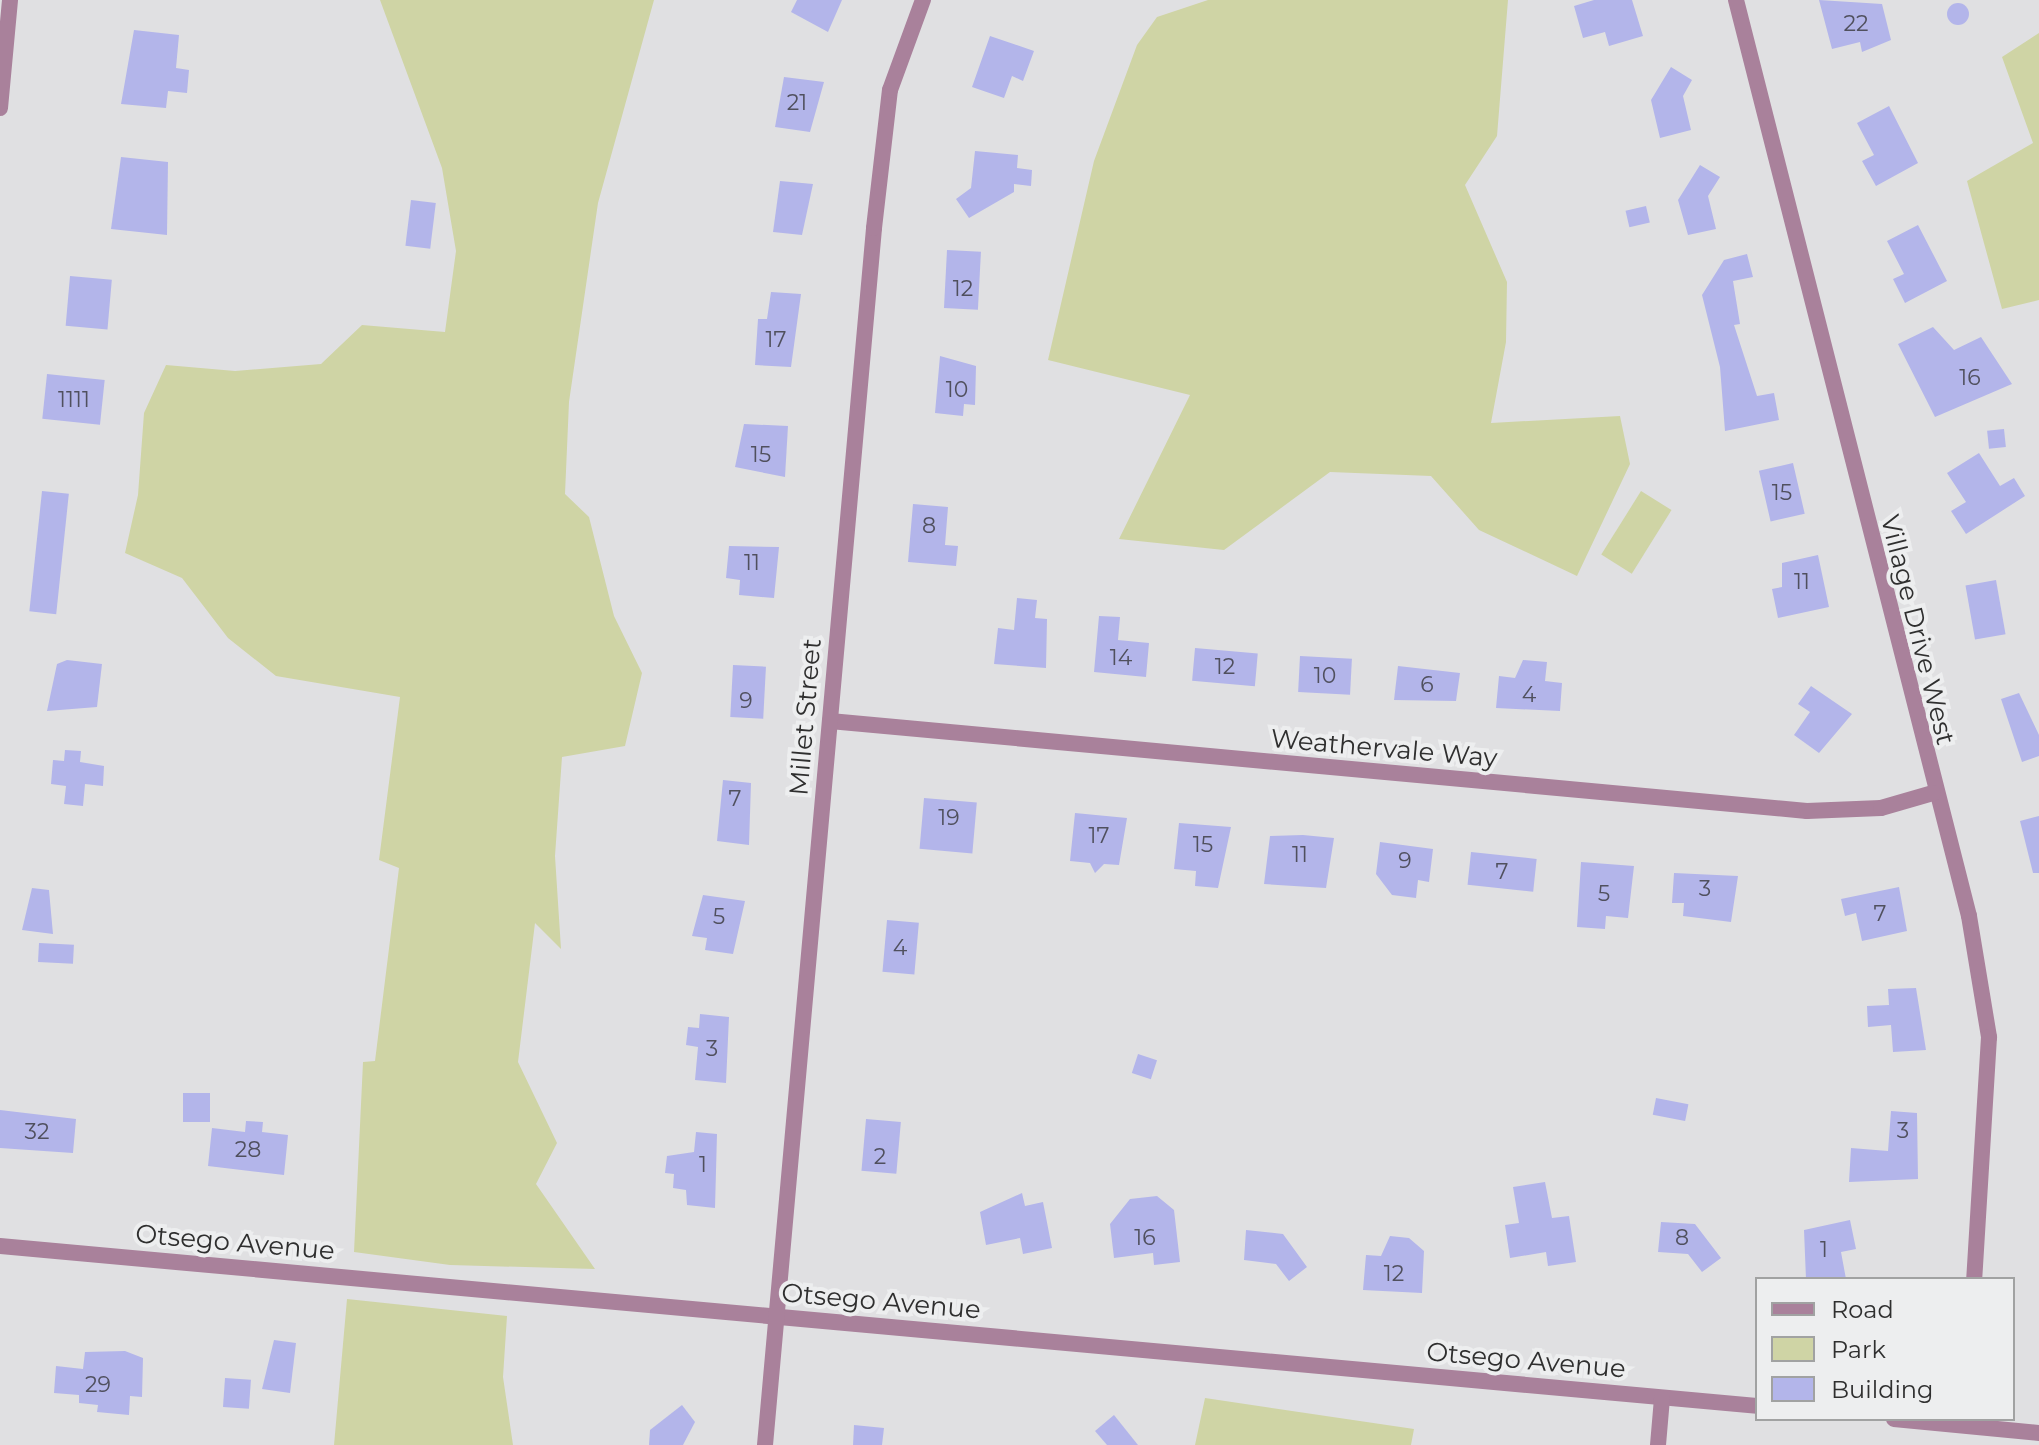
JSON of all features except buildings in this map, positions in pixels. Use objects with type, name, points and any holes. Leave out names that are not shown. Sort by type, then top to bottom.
[{"type":"street","points":[[0,108],[10,0]]},
{"type":"street","name":"Millet Street","points":[[765,1445],[890,90],[923,0]]},
{"type":"street","name":"Village Drive West","points":[[1736,0],[1933,793],[1969,916],[1989,1037],[1974,1277]]},
{"type":"street","name":"Weathervale Way","points":[[830,721],[1807,811],[1881,808],[1933,793]]},
{"type":"street","name":"Otsego Avenue","points":[[0,1246],[1755,1406]]},
{"type":"street","points":[[1658,1445],[1662,1398]]},
{"type":"street","points":[[1941,1421],[2039,1433]]},
{"type":"green space","points":[[380,0],[654,0],[598,203],[569,402],[565,494],[589,517],[614,616],[642,673],[625,746],[562,757],[555,856],[561,949],[535,923],[518,1062],[557,1143],[536,1184],[595,1269],[450,1265],[354,1252],[363,1062],[375,1061],[399,868],[379,860],[400,697],[276,676],[228,638],[182,578],[125,553],[138,495],[144,413],[166,365],[235,371],[321,364],[362,325],[445,332],[456,251],[442,168]]},
{"type":"green space","points":[[1208,0],[1508,0],[1497,136],[1465,185],[1507,282],[1506,342],[1491,423],[1620,416],[1630,464],[1577,576],[1479,530],[1431,476],[1330,472],[1224,550],[1119,539],[1190,395],[1048,360],[1094,161],[1137,45],[1157,17]]},
{"type":"green space","points":[[2039,33],[2039,300],[2002,309],[1967,181],[2033,143],[2002,57]]},
{"type":"green space","points":[[1641,491],[1672,510],[1632,574],[1601,555]]},
{"type":"green space","points":[[347,1299],[507,1316],[503,1377],[513,1445],[334,1445]]},
{"type":"green space","points":[[1205,1398],[1414,1429],[1411,1445],[1195,1445]]}]
